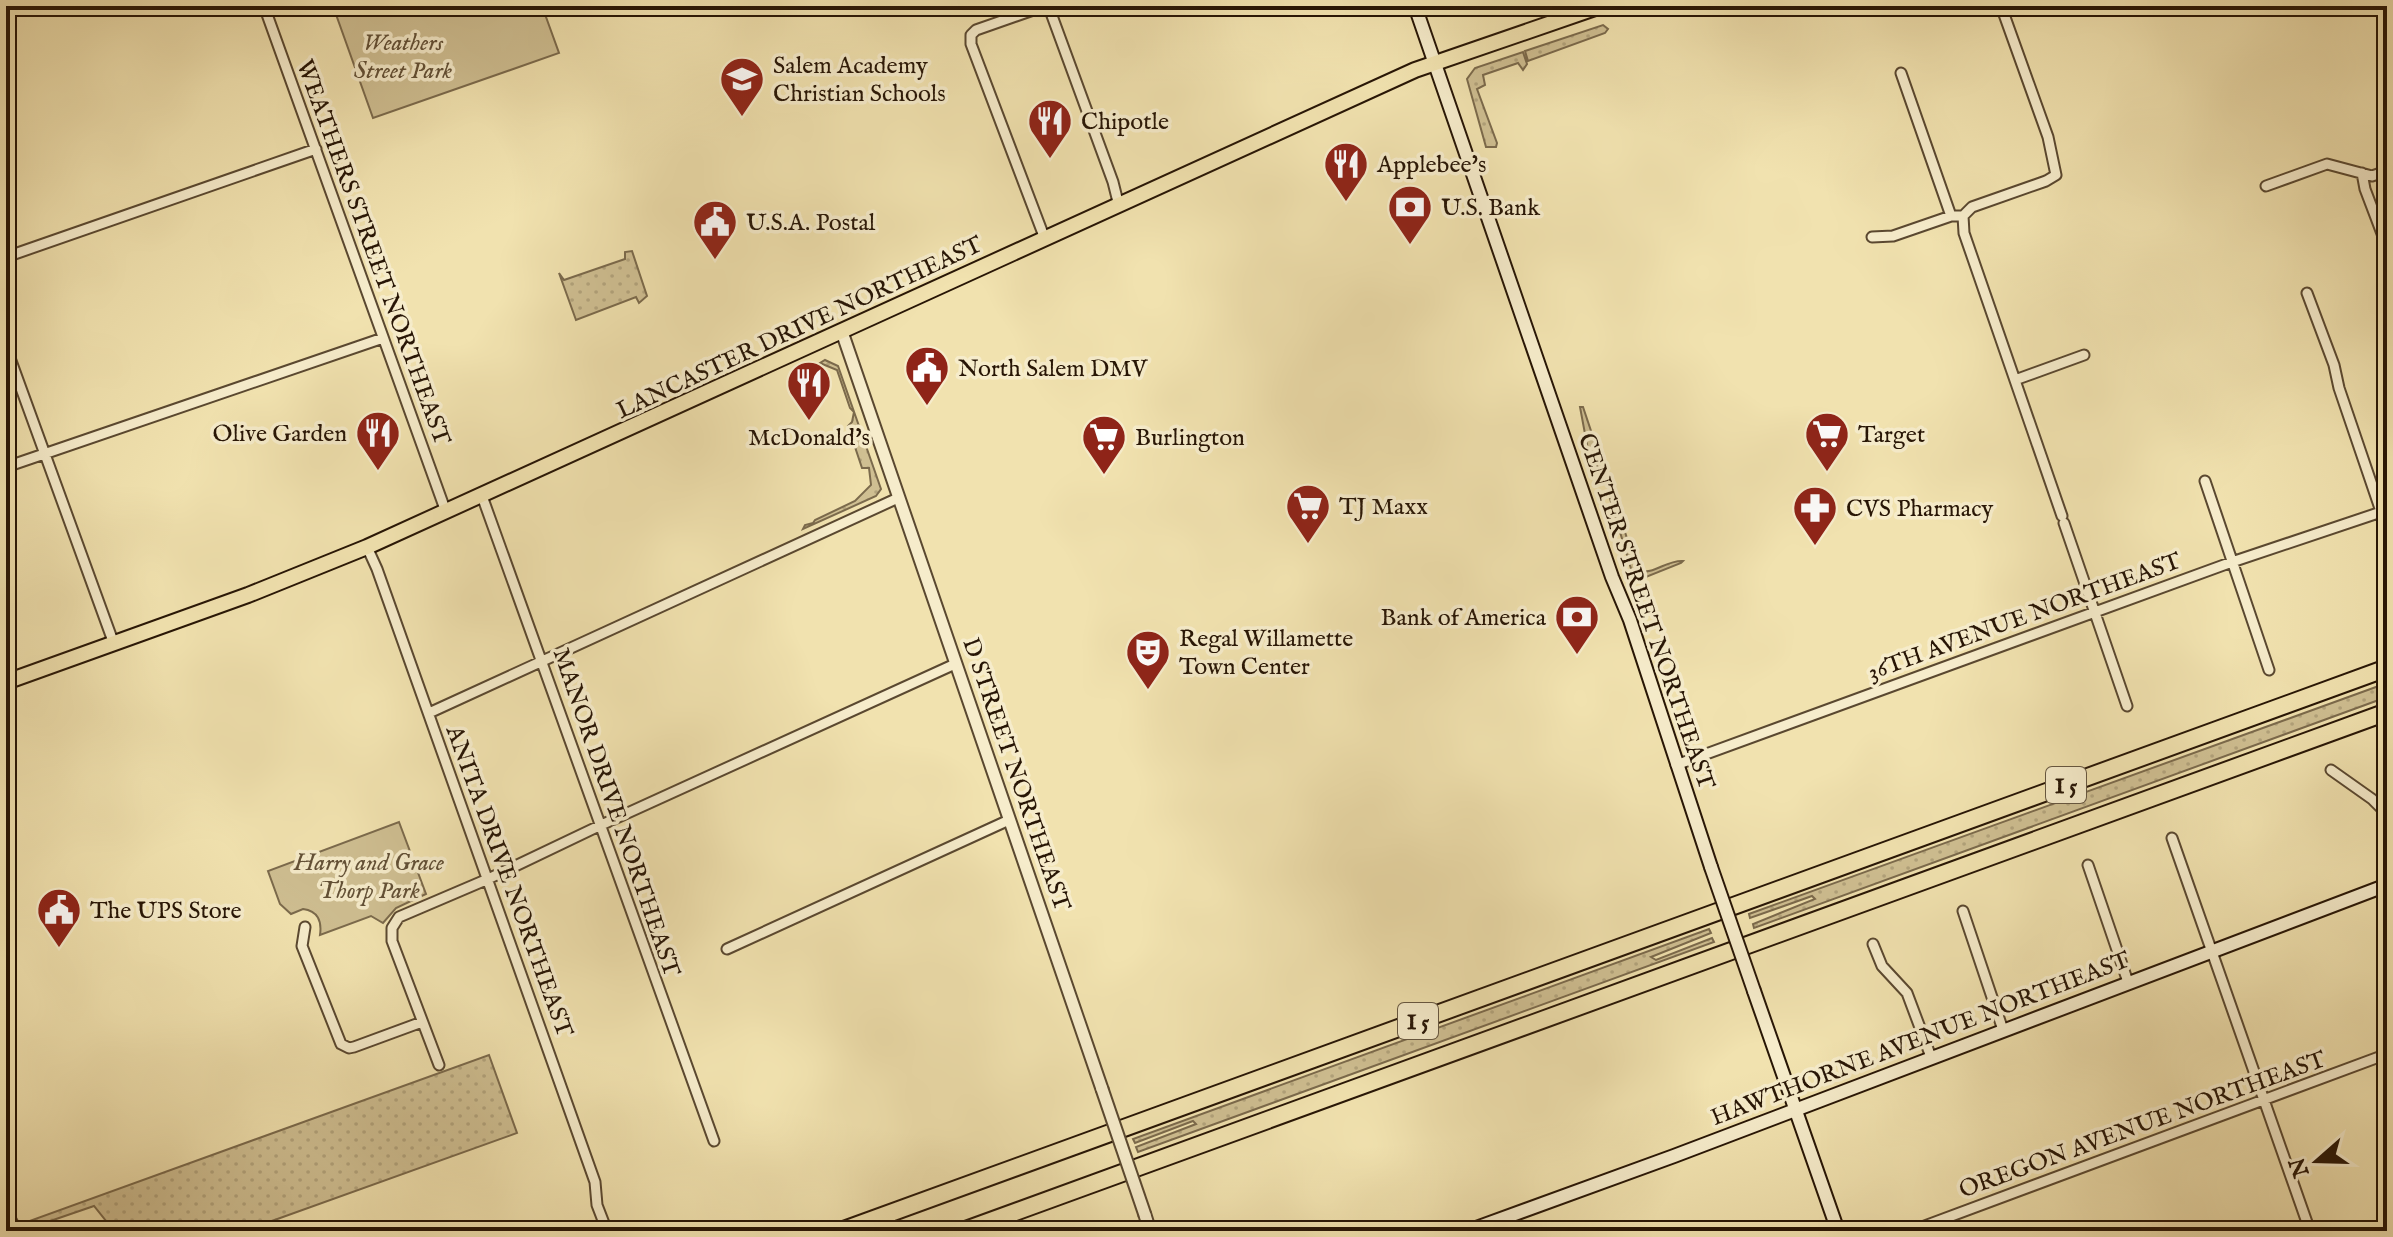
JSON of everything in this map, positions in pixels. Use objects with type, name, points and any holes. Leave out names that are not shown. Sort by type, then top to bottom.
[{"type":"highway","name":"I 5","points":[[848,1228],[2387,668]]},
{"type":"highway","name":"I 5","points":[[963,1231],[2387,712]]},
{"type":"highway","name":"I 5","points":[[992,1231],[1089,1185]]},
{"type":"highway","points":[[829,1231],[848,1228]]},
{"type":"main road","name":"CENTER STREET NORTHEAST","points":[[1415,6],[1630,620],[1676,765],[1838,1231]]},
{"type":"main road","name":"LANCASTER DRIVE NORTHEAST","points":[[8,682],[261,590],[367,547],[1435,62],[1601,6]]},
{"type":"main road","name":"HAWTHORNE AVENUE NORTHEAST","points":[[1468,1231],[2387,885]]},
{"type":"street","points":[[6,9],[15,6]]},
{"type":"street","name":"WEATHERS STREET NORTHEAST","points":[[264,6],[446,512]]},
{"type":"street","points":[[1872,237],[1899,235],[1951,216],[1963,216],[1972,207],[2056,175],[2048,137],[2001,6]]},
{"type":"street","points":[[1045,239],[971,44],[971,35],[976,30],[1039,8],[1051,13],[1119,206]]},
{"type":"street","points":[[1901,73],[1951,216]]},
{"type":"street","points":[[6,257],[316,149]]},
{"type":"street","points":[[2266,186],[2327,164],[2372,176],[2387,171]]},
{"type":"street","points":[[2362,173],[2371,205],[2387,241]]},
{"type":"street","points":[[1963,216],[1964,233],[2127,706]]},
{"type":"street","points":[[2307,293],[2384,511],[2387,529]]},
{"type":"street","name":"D STREET NORTHEAST","points":[[842,332],[1150,1231]]},
{"type":"street","points":[[6,467],[383,338]]},
{"type":"street","points":[[6,347],[114,644]]},
{"type":"street","points":[[2015,380],[2084,355]]},
{"type":"street","points":[[2205,481],[2269,670]]},
{"type":"street","name":"MANOR DRIVE NORTHEAST","points":[[482,496],[714,1141]]},
{"type":"street","points":[[429,713],[898,498]]},
{"type":"street","name":"36TH AVENUE NORTHEAST","points":[[1676,765],[2232,562],[2384,511]]},
{"type":"street","name":"ANITA DRIVE NORTHEAST","points":[[367,547],[595,1182],[597,1205],[607,1231]]},
{"type":"street","points":[[439,1065],[393,947],[390,935],[394,922],[955,664]]},
{"type":"street","points":[[2331,770],[2372,799],[2387,814]]},
{"type":"street","points":[[727,949],[1009,820]]},
{"type":"street","points":[[2172,838],[2310,1231]]},
{"type":"street","points":[[2088,865],[2128,982]]},
{"type":"street","points":[[1963,911],[2003,1030]]},
{"type":"street","points":[[305,927],[302,946],[341,1044],[354,1047],[422,1022]]},
{"type":"street","points":[[1873,944],[1882,966],[1907,993],[1931,1057]]},
{"type":"street","name":"OREGON AVENUE NORTHEAST","points":[[1911,1231],[2387,1054]]},
{"type":"street","points":[[6,1211],[17,1231]]},
{"type":"green space","name":"Weathers Street Park","points":[[333,6],[542,6],[559,53],[373,118]]},
{"type":"green space","points":[[1603,25],[1608,29],[1605,33],[1528,61],[1525,51]]},
{"type":"green space","points":[[1523,52],[1527,64],[1523,70],[1518,63],[1483,75],[1485,85],[1477,89],[1497,143],[1496,147],[1486,147],[1467,79],[1475,68]]},
{"type":"green space","points":[[632,251],[647,296],[639,303],[636,297],[576,320],[559,273],[564,280],[625,259],[625,252]]},
{"type":"green space","points":[[825,360],[838,366],[881,489],[876,496],[803,529],[805,525],[855,501],[871,485],[869,468],[862,468],[848,426],[854,412],[837,370],[820,363]]},
{"type":"green space","points":[[1580,407],[1583,407],[1638,571],[1683,561],[1681,563],[1646,577],[1632,572],[1608,492],[1611,491],[1588,450]]},
{"type":"green space","points":[[2387,683],[2387,697],[1754,928],[1753,924],[1815,899],[1812,896],[1750,918],[1749,914]]},
{"type":"green space","name":"Harry and Grace Thorp Park","points":[[399,822],[426,894],[396,908],[383,923],[371,916],[320,935],[315,914],[303,909],[291,914],[280,904],[268,871]]},
{"type":"green space","points":[[1709,929],[1711,933],[1651,957],[1656,960],[1712,938],[1714,942],[1138,1152],[1136,1147],[1196,1124],[1193,1121],[1135,1143],[1133,1139]]},
{"type":"green space","points":[[489,1055],[517,1133],[244,1231],[105,1231],[103,1224],[106,1221],[94,1206],[27,1229],[24,1223]]},
{"type":"place","name":"Salem Academy Christian Schools","points":[[742,118]]},
{"type":"place","name":"Chipotle","points":[[1050,160]]},
{"type":"place","name":"Applebee's","points":[[1346,203]]},
{"type":"place","name":"U.S. Bank","points":[[1410,246]]},
{"type":"place","name":"U.S.A. Postal","points":[[715,261]]},
{"type":"place","name":"North Salem DMV","points":[[927,407]]},
{"type":"place","name":"McDonald's","points":[[809,422]]},
{"type":"place","name":"Olive Garden","points":[[378,472]]},
{"type":"place","name":"Target","points":[[1827,473]]},
{"type":"place","name":"Burlington","points":[[1104,476]]},
{"type":"place","name":"TJ Maxx","points":[[1308,545]]},
{"type":"place","name":"CVS Pharmacy","points":[[1815,547]]},
{"type":"place","name":"Bank of America","points":[[1577,656]]},
{"type":"place","name":"Regal Willamette Town Center","points":[[1148,691]]},
{"type":"place","name":"The UPS Store","points":[[59,949]]}]
